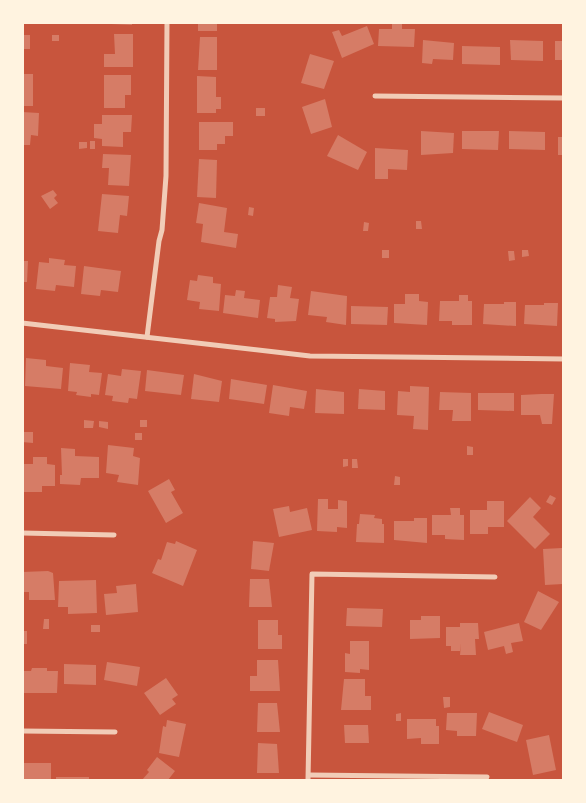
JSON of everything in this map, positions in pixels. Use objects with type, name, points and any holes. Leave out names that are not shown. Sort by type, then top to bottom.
[{"type":"street","points":[[147,338],[162,230],[166,176],[167,22]]},
{"type":"street","points":[[375,96],[564,98]]},
{"type":"street","points":[[22,323],[310,356],[564,359]]},
{"type":"street","points":[[22,533],[114,535]]},
{"type":"street","points":[[488,778],[308,778],[312,574],[495,577]]},
{"type":"street","points":[[22,731],[115,732]]},
{"type":"building","points":[[111,22],[132,22],[132,25],[111,24]]},
{"type":"building","points":[[198,22],[217,22],[217,31],[198,31]]},
{"type":"building","points":[[392,22],[402,22],[402,29],[415,29],[414,47],[378,46],[379,29],[392,29]]},
{"type":"building","points":[[367,26],[374,44],[342,58],[332,32],[339,30],[342,36]]},
{"type":"building","points":[[114,34],[133,34],[133,67],[104,67],[104,54],[115,54]]},
{"type":"building","points":[[22,35],[30,35],[30,49],[22,49]]},
{"type":"building","points":[[52,35],[59,35],[59,41],[52,41]]},
{"type":"building","points":[[200,37],[217,37],[217,70],[198,70]]},
{"type":"building","points":[[423,40],[454,43],[453,60],[433,59],[432,64],[422,63]]},
{"type":"building","points":[[510,40],[543,41],[543,61],[511,60]]},
{"type":"building","points":[[555,41],[564,41],[564,60],[555,60]]},
{"type":"building","points":[[462,46],[500,47],[500,65],[462,64]]},
{"type":"building","points":[[310,54],[334,61],[324,89],[301,83]]},
{"type":"building","points":[[22,74],[33,74],[33,106],[22,106]]},
{"type":"building","points":[[104,75],[131,75],[131,95],[125,95],[125,108],[104,108]]},
{"type":"building","points":[[197,76],[216,77],[216,97],[221,97],[221,109],[216,109],[216,113],[197,113]]},
{"type":"building","points":[[325,99],[332,127],[311,134],[302,107]]},
{"type":"building","points":[[256,108],[265,108],[265,116],[256,116]]},
{"type":"building","points":[[22,112],[39,113],[38,136],[31,135],[30,145],[22,145]]},
{"type":"building","points":[[102,115],[132,115],[131,132],[123,132],[123,147],[102,146],[102,139],[94,138],[94,124],[102,124]]},
{"type":"building","points":[[199,122],[233,122],[233,136],[225,136],[225,144],[217,144],[217,150],[199,150]]},
{"type":"building","points":[[421,131],[454,133],[453,153],[421,155]]},
{"type":"building","points":[[462,131],[499,131],[498,150],[462,149]]},
{"type":"building","points":[[509,131],[545,132],[545,150],[509,149]]},
{"type":"building","points":[[338,135],[367,152],[358,170],[327,156]]},
{"type":"building","points":[[558,137],[564,137],[564,155],[558,155]]},
{"type":"building","points":[[90,141],[95,141],[95,149],[90,149]]},
{"type":"building","points":[[79,142],[87,142],[87,148],[79,149]]},
{"type":"building","points":[[375,148],[408,150],[407,170],[388,169],[388,179],[375,179]]},
{"type":"building","points":[[103,154],[131,155],[129,186],[108,185],[109,168],[102,168]]},
{"type":"building","points":[[199,159],[217,160],[216,198],[197,197]]},
{"type":"building","points":[[53,190],[57,195],[54,198],[58,203],[50,209],[41,196]]},
{"type":"building","points":[[102,194],[129,196],[127,216],[120,215],[118,233],[98,231]]},
{"type":"building","points":[[199,203],[227,208],[224,232],[238,234],[236,248],[201,242],[203,224],[196,223]]},
{"type":"building","points":[[249,207],[254,208],[253,216],[248,215]]},
{"type":"building","points":[[416,221],[421,221],[422,229],[416,229]]},
{"type":"building","points":[[364,222],[369,223],[368,231],[363,231]]},
{"type":"building","points":[[382,250],[389,250],[389,258],[382,258]]},
{"type":"building","points":[[522,250],[528,250],[529,256],[522,257]]},
{"type":"building","points":[[508,251],[514,251],[515,260],[509,261]]},
{"type":"building","points":[[49,258],[65,260],[64,265],[76,266],[74,287],[56,285],[55,291],[36,289],[39,262],[49,263]]},
{"type":"building","points":[[22,261],[28,261],[27,282],[22,282]]},
{"type":"building","points":[[84,266],[121,271],[118,292],[101,290],[100,296],[81,294]]},
{"type":"building","points":[[198,275],[213,277],[213,283],[221,284],[219,311],[199,309],[200,302],[187,300],[190,280],[197,281]]},
{"type":"building","points":[[278,285],[292,287],[290,298],[299,299],[296,321],[275,322],[275,319],[267,318],[270,297],[277,297]]},
{"type":"building","points":[[236,290],[245,291],[244,298],[260,300],[258,318],[223,313],[225,295],[235,296]]},
{"type":"building","points":[[311,291],[347,296],[346,325],[326,322],[327,317],[308,315]]},
{"type":"building","points":[[405,294],[419,294],[419,301],[428,302],[427,325],[394,323],[394,304],[405,304]]},
{"type":"building","points":[[459,295],[468,295],[468,301],[472,301],[472,325],[452,325],[452,321],[439,321],[440,301],[459,301]]},
{"type":"building","points":[[504,302],[516,302],[516,326],[483,324],[484,304],[504,304]]},
{"type":"building","points":[[544,303],[558,303],[557,326],[524,324],[525,305],[544,305]]},
{"type":"building","points":[[351,306],[388,307],[387,325],[351,324]]},
{"type":"building","points":[[26,358],[46,360],[46,366],[63,368],[61,389],[25,386]]},
{"type":"building","points":[[70,363],[90,365],[89,372],[102,373],[99,395],[91,394],[91,397],[76,395],[77,392],[68,391]]},
{"type":"building","points":[[122,369],[141,371],[137,399],[129,398],[128,403],[112,401],[113,396],[105,395],[108,374],[121,376]]},
{"type":"building","points":[[147,370],[184,375],[181,395],[145,391]]},
{"type":"building","points":[[194,374],[222,381],[219,402],[191,399]]},
{"type":"building","points":[[231,379],[267,385],[264,404],[229,399]]},
{"type":"building","points":[[273,385],[307,391],[304,409],[290,407],[289,416],[269,413]]},
{"type":"building","points":[[410,386],[429,387],[428,430],[413,429],[414,416],[397,415],[398,391],[410,392]]},
{"type":"building","points":[[316,389],[344,392],[344,414],[315,413]]},
{"type":"building","points":[[359,389],[385,391],[385,410],[358,409]]},
{"type":"building","points":[[440,392],[471,393],[471,421],[452,421],[453,410],[439,410]]},
{"type":"building","points":[[478,393],[514,393],[514,411],[478,410]]},
{"type":"building","points":[[554,394],[552,424],[542,424],[540,415],[521,415],[521,395]]},
{"type":"building","points":[[84,420],[94,421],[93,428],[84,428]]},
{"type":"building","points":[[140,420],[147,420],[147,427],[140,427]]},
{"type":"building","points":[[99,421],[108,422],[108,429],[99,427]]},
{"type":"building","points":[[22,432],[33,432],[33,443],[22,442]]},
{"type":"building","points":[[135,433],[142,433],[142,440],[135,440]]},
{"type":"building","points":[[108,445],[134,448],[133,456],[140,458],[138,485],[117,482],[119,475],[106,473]]},
{"type":"building","points":[[467,446],[473,447],[473,455],[467,455]]},
{"type":"building","points":[[61,448],[75,449],[75,456],[99,457],[99,478],[81,478],[80,485],[60,484],[60,475],[62,475]]},
{"type":"building","points":[[33,457],[47,457],[47,464],[55,465],[55,486],[42,486],[42,492],[22,492],[24,464],[33,464]]},
{"type":"building","points":[[343,459],[348,459],[348,466],[343,467]]},
{"type":"building","points":[[352,459],[357,459],[358,468],[352,468]]},
{"type":"building","points":[[395,476],[400,477],[400,485],[394,485]]},
{"type":"building","points":[[169,479],[175,490],[171,492],[183,513],[166,523],[148,491]]},
{"type":"building","points":[[550,495],[556,498],[552,505],[546,502]]},
{"type":"building","points":[[530,497],[541,508],[533,517],[550,534],[535,549],[507,521]]},
{"type":"building","points":[[318,499],[328,499],[328,509],[338,509],[338,500],[347,501],[347,528],[337,527],[337,532],[317,531]]},
{"type":"building","points":[[487,501],[504,501],[504,527],[488,527],[488,534],[470,534],[470,510],[487,510]]},
{"type":"building","points":[[289,506],[290,512],[307,508],[312,530],[279,537],[273,509]]},
{"type":"building","points":[[450,508],[460,508],[460,515],[464,515],[464,540],[445,539],[445,535],[432,535],[432,515],[451,515]]},
{"type":"building","points":[[360,514],[375,515],[374,518],[382,519],[382,524],[384,524],[384,543],[356,542],[357,524],[359,524]]},
{"type":"building","points":[[414,518],[427,518],[427,543],[394,540],[394,521],[414,521]]},
{"type":"building","points":[[176,541],[197,550],[183,586],[152,573],[158,559],[161,560],[167,542],[175,544]]},
{"type":"building","points":[[253,541],[274,543],[269,571],[251,569]]},
{"type":"building","points":[[562,548],[563,584],[545,585],[543,549]]},
{"type":"building","points":[[48,571],[53,573],[55,600],[29,600],[29,592],[22,592],[22,572]]},
{"type":"building","points":[[250,579],[269,579],[272,607],[249,607]]},
{"type":"building","points":[[96,580],[97,613],[68,614],[68,607],[58,607],[59,581]]},
{"type":"building","points":[[136,584],[138,612],[106,615],[104,594],[117,593],[116,586]]},
{"type":"building","points":[[538,591],[559,602],[541,630],[524,622]]},
{"type":"building","points":[[347,608],[383,609],[382,627],[346,626]]},
{"type":"building","points":[[421,616],[440,616],[440,638],[410,639],[410,620],[421,620]]},
{"type":"building","points":[[44,619],[49,619],[49,629],[43,629]]},
{"type":"building","points":[[258,620],[278,620],[278,635],[282,635],[282,649],[258,649]]},
{"type":"building","points":[[460,623],[478,623],[479,639],[475,639],[476,655],[460,655],[461,643],[460,651],[451,651],[451,646],[446,646],[446,627],[460,627]]},
{"type":"building","points":[[519,623],[523,641],[511,643],[513,652],[506,654],[504,646],[488,650],[484,632]]},
{"type":"building","points":[[91,625],[100,625],[100,632],[91,632]]},
{"type":"building","points":[[22,631],[27,631],[27,644],[22,644]]},
{"type":"building","points":[[350,641],[369,641],[369,670],[360,669],[360,673],[345,672],[345,653],[350,654]]},
{"type":"building","points":[[257,660],[278,660],[280,691],[250,691],[250,676],[257,676]]},
{"type":"building","points":[[107,662],[140,667],[137,686],[104,680]]},
{"type":"building","points":[[64,664],[96,665],[96,685],[64,684]]},
{"type":"building","points":[[32,668],[47,668],[47,671],[58,671],[57,693],[22,693],[22,671],[31,671]]},
{"type":"building","points":[[166,678],[178,695],[172,699],[176,704],[160,715],[144,693]]},
{"type":"building","points":[[344,679],[365,679],[365,696],[371,696],[371,710],[341,710]]},
{"type":"building","points":[[443,697],[450,697],[450,707],[444,708]]},
{"type":"building","points":[[258,703],[277,703],[280,732],[257,732]]},
{"type":"building","points":[[489,712],[523,725],[517,742],[482,729]]},
{"type":"building","points":[[401,713],[401,721],[396,721],[396,714]]},
{"type":"building","points":[[447,713],[477,713],[476,736],[457,736],[457,731],[446,730]]},
{"type":"building","points":[[407,719],[436,719],[436,726],[439,726],[439,744],[421,744],[421,738],[407,739]]},
{"type":"building","points":[[167,720],[186,724],[179,757],[159,753],[163,726],[166,727]]},
{"type":"building","points":[[344,725],[368,725],[369,743],[345,743]]},
{"type":"building","points":[[549,735],[556,770],[533,775],[526,740]]},
{"type":"building","points":[[258,743],[277,744],[279,773],[257,773]]},
{"type":"building","points":[[157,757],[175,771],[168,780],[142,780],[149,772],[147,770]]},
{"type":"building","points":[[22,763],[51,763],[51,780],[22,780]]},
{"type":"building","points":[[56,777],[89,777],[89,780],[56,780]]}]
